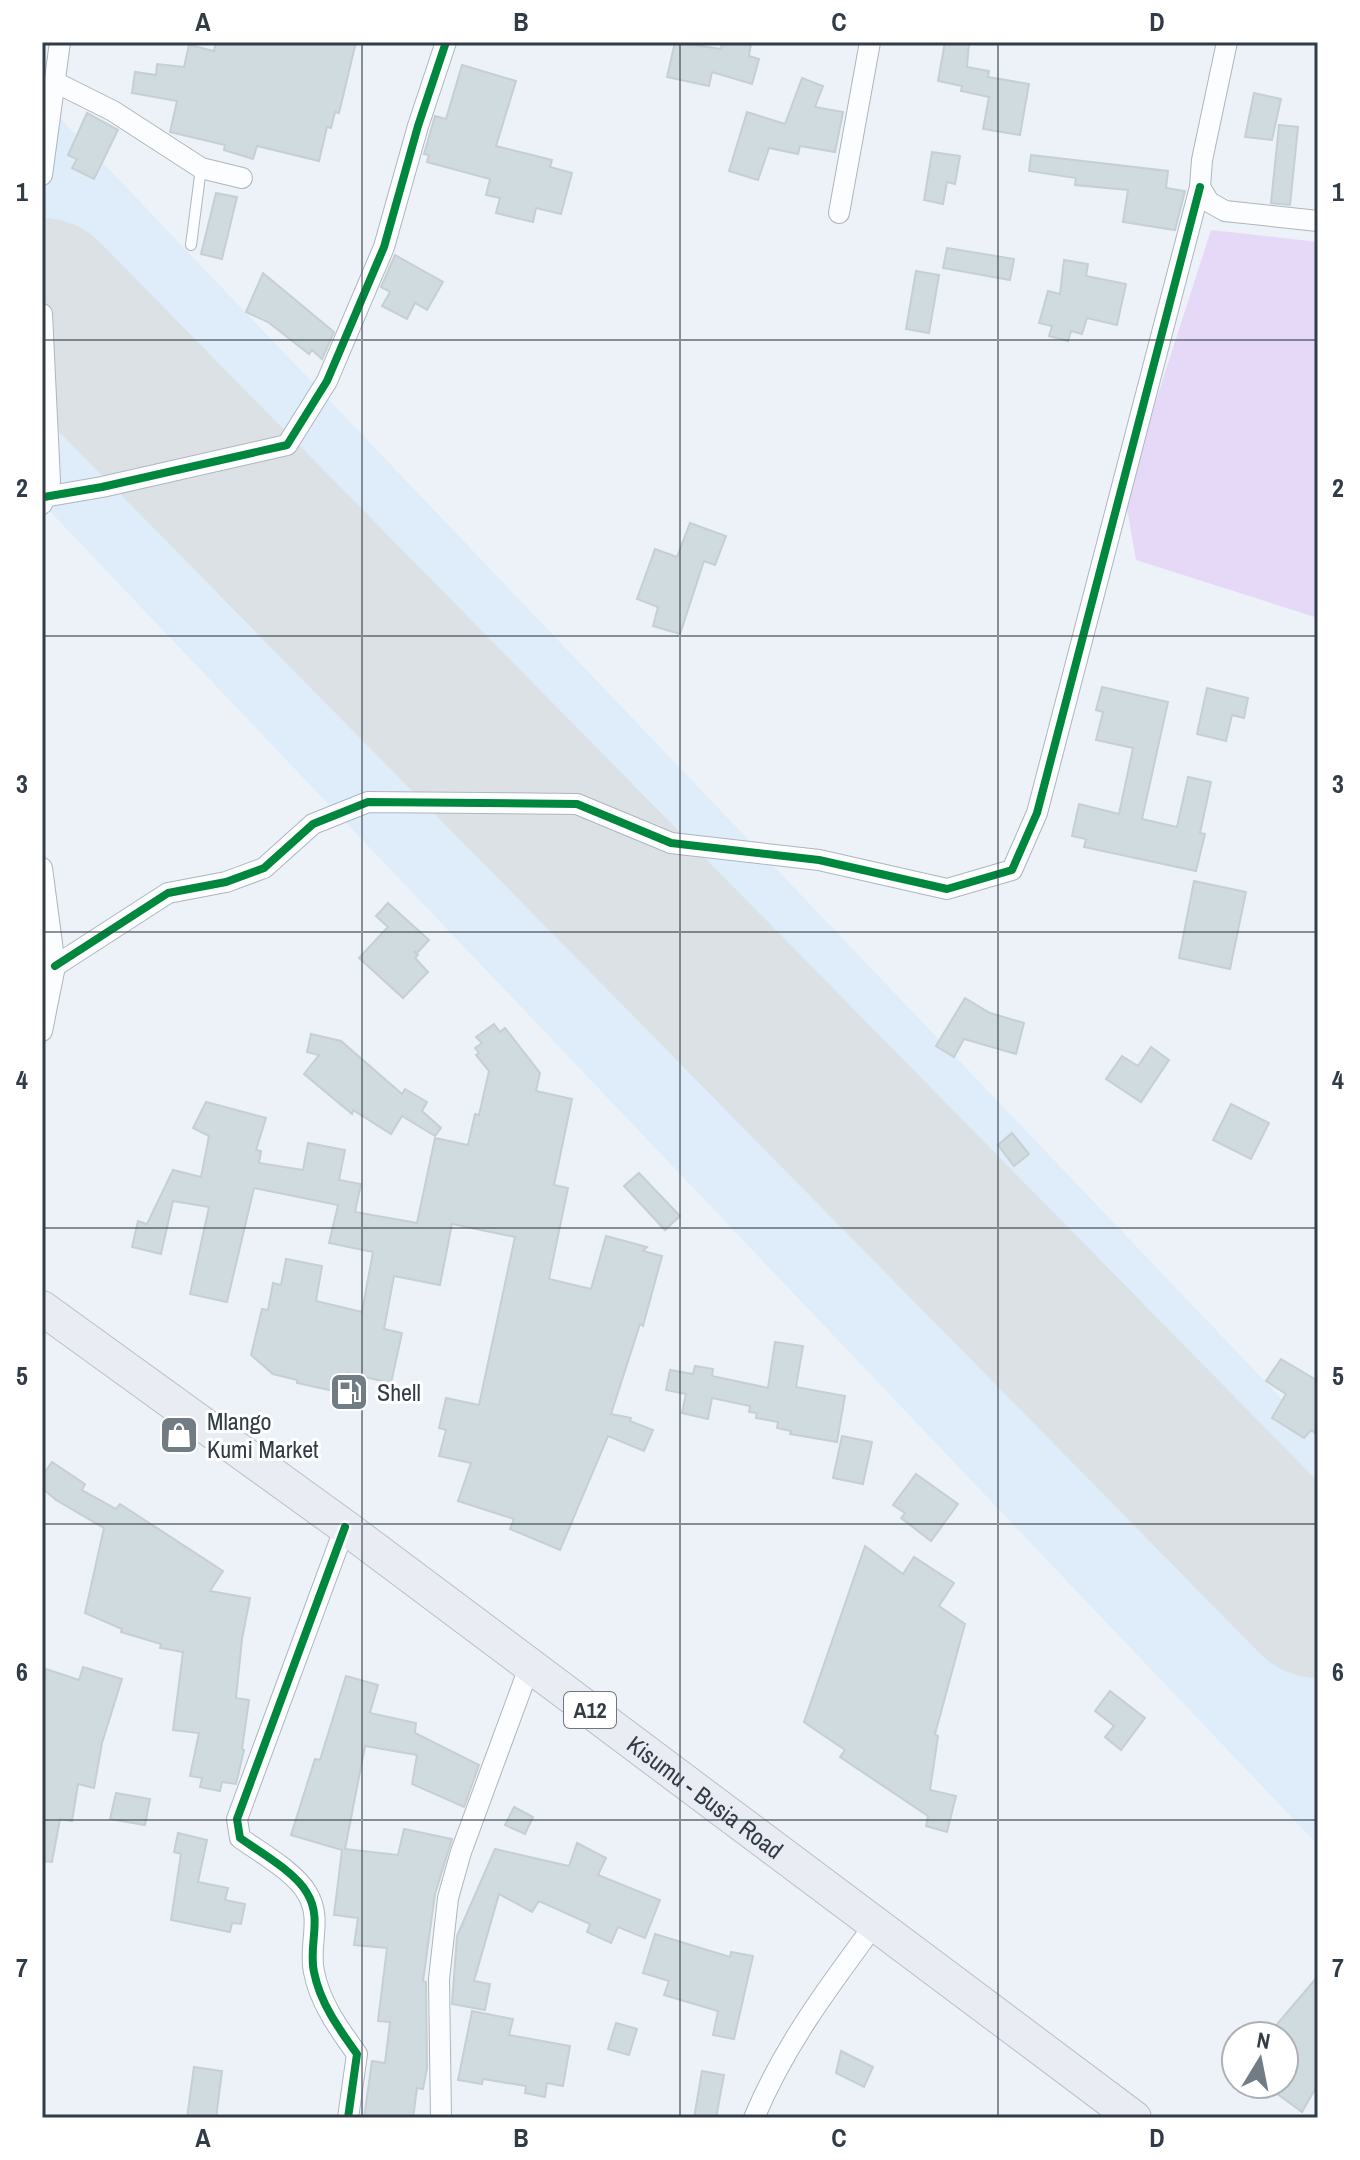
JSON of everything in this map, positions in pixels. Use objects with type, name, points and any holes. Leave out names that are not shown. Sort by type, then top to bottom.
[{"type":"highway","name":"Kisumu - Busia Road","points":[[42,1308],[345,1527],[1134,2118]]},
{"type":"street","points":[[42,175],[60,42]]},
{"type":"street","points":[[43,500],[287,445],[327,381],[384,247],[418,126],[446,42]]},
{"type":"street","points":[[839,213],[870,42]]},
{"type":"street","points":[[55,966],[168,893],[226,882],[264,868],[313,824],[368,802],[577,804],[671,843],[819,860],[947,889],[1012,870],[1037,813],[1200,187],[1202,160],[1227,42]]},
{"type":"street","points":[[55,82],[113,111],[201,168],[242,178]]},
{"type":"street","points":[[1200,187],[1209,202],[1225,211],[1318,221]]},
{"type":"street","points":[[42,314],[50,481],[43,500]]},
{"type":"street","points":[[42,868],[55,966],[42,1031]]},
{"type":"street","points":[[345,1527],[237,1819],[240,1838],[283,1868],[307,1892],[317,1919],[313,1970],[333,2020],[357,2054],[348,2118]]},
{"type":"street","points":[[441,2118],[439,1979],[448,1898],[461,1852],[530,1665]]},
{"type":"street","points":[[754,2118],[768,2083],[807,2016],[875,1924]]},
{"type":"lane","points":[[191,245],[201,168]]},
{"type":"shaded area","points":[[42,99],[1318,1437],[1318,1845],[42,503]]},
{"type":"shaded area","points":[[1211,230],[1318,242],[1318,618],[1136,560],[1125,497]]},
{"type":"building","points":[[216,42],[356,42],[339,113],[335,112],[331,128],[327,127],[319,161],[257,146],[253,159],[224,150],[225,145],[170,132],[177,101],[132,93],[135,72],[156,75],[157,64],[184,67],[189,45],[214,51]]},
{"type":"building","points":[[675,42],[721,49],[722,42],[749,42],[749,56],[759,59],[752,84],[712,72],[709,86],[667,77]]},
{"type":"building","points":[[945,42],[969,42],[967,67],[989,71],[988,77],[1029,84],[1020,135],[983,129],[989,97],[961,91],[962,86],[938,81]]},
{"type":"building","points":[[462,65],[516,81],[496,146],[552,160],[550,167],[572,173],[561,214],[536,208],[533,222],[496,213],[500,198],[486,195],[490,179],[427,162],[429,155],[424,154],[435,116],[446,119]]},
{"type":"building","points":[[802,78],[823,86],[815,107],[843,112],[835,152],[800,146],[798,154],[769,148],[758,180],[729,171],[747,112],[785,124]]},
{"type":"building","points":[[1254,93],[1281,99],[1272,140],[1245,137]]},
{"type":"building","points":[[87,113],[118,130],[94,179],[72,168],[77,159],[68,155]]},
{"type":"building","points":[[1279,125],[1298,127],[1290,205],[1271,203]]},
{"type":"building","points":[[932,152],[960,156],[955,184],[947,182],[943,204],[924,200]]},
{"type":"building","points":[[1031,155],[1168,171],[1166,188],[1185,191],[1175,230],[1123,222],[1128,190],[1075,185],[1076,178],[1029,171]]},
{"type":"building","points":[[216,193],[237,197],[222,259],[201,254]]},
{"type":"building","points":[[947,248],[1014,259],[1010,280],[943,268]]},
{"type":"building","points":[[395,255],[443,282],[427,310],[415,303],[407,319],[382,306],[390,292],[381,287]]},
{"type":"building","points":[[1064,260],[1088,264],[1086,276],[1126,284],[1117,325],[1087,318],[1082,334],[1071,331],[1068,341],[1049,336],[1052,326],[1039,323],[1048,291],[1060,294]]},
{"type":"building","points":[[916,271],[939,275],[929,333],[906,329]]},
{"type":"building","points":[[263,273],[334,332],[322,359],[312,350],[309,354],[268,322],[246,312]]},
{"type":"building","points":[[690,523],[726,536],[715,565],[704,561],[680,634],[653,626],[658,607],[637,599],[655,549],[677,557]]},
{"type":"building","points":[[1102,687],[1168,702],[1142,819],[1177,827],[1188,777],[1211,782],[1200,833],[1205,834],[1196,871],[1084,847],[1086,839],[1072,836],[1079,804],[1119,814],[1133,748],[1096,740],[1103,712],[1096,710]]},
{"type":"building","points":[[1207,688],[1248,698],[1244,718],[1232,715],[1226,741],[1197,734]]},
{"type":"building","points":[[1194,881],[1246,892],[1230,969],[1179,958]]},
{"type":"building","points":[[388,903],[429,940],[417,953],[414,951],[418,955],[415,958],[428,972],[403,998],[359,958],[388,927],[376,916]]},
{"type":"building","points":[[965,998],[990,1013],[1024,1023],[1016,1054],[964,1039],[954,1057],[936,1046]]},
{"type":"building","points":[[494,1024],[500,1032],[505,1028],[540,1073],[536,1091],[572,1099],[554,1185],[568,1188],[549,1279],[591,1289],[606,1236],[647,1247],[643,1251],[662,1256],[643,1326],[640,1324],[611,1414],[631,1418],[630,1421],[653,1430],[644,1451],[608,1436],[560,1550],[510,1529],[514,1519],[458,1501],[471,1463],[439,1456],[446,1430],[439,1428],[446,1398],[479,1405],[515,1237],[452,1224],[440,1285],[394,1276],[384,1329],[402,1333],[391,1383],[347,1373],[343,1393],[273,1374],[251,1355],[262,1309],[268,1310],[273,1283],[281,1285],[286,1259],[322,1266],[316,1301],[362,1312],[373,1252],[329,1243],[338,1205],[254,1188],[227,1302],[190,1294],[209,1207],[173,1201],[161,1254],[132,1247],[138,1221],[147,1224],[173,1170],[201,1177],[209,1136],[193,1128],[206,1102],[266,1118],[256,1150],[261,1151],[259,1163],[303,1170],[308,1143],[345,1150],[339,1180],[361,1184],[355,1212],[417,1223],[435,1138],[468,1145],[489,1071],[476,1055],[479,1053],[475,1048],[482,1043],[476,1037]]},
{"type":"building","points":[[311,1034],[341,1041],[402,1094],[405,1089],[427,1102],[422,1111],[441,1128],[435,1136],[402,1116],[391,1134],[353,1110],[352,1114],[304,1074],[319,1055],[307,1052]]},
{"type":"building","points":[[1151,1047],[1169,1060],[1141,1102],[1106,1079],[1122,1056],[1138,1066]]},
{"type":"building","points":[[1231,1104],[1269,1123],[1251,1159],[1213,1140]]},
{"type":"building","points":[[1012,1133],[1029,1154],[1014,1166],[998,1145]]},
{"type":"building","points":[[639,1173],[680,1216],[665,1230],[624,1186]]},
{"type":"building","points":[[775,1342],[803,1346],[796,1387],[845,1396],[837,1442],[790,1434],[791,1431],[777,1428],[778,1422],[756,1418],[757,1413],[749,1412],[750,1406],[712,1398],[708,1419],[682,1413],[686,1394],[666,1390],[670,1370],[693,1374],[695,1366],[713,1369],[712,1376],[768,1388]]},
{"type":"building","points":[[1281,1359],[1318,1381],[1318,1435],[1311,1430],[1304,1438],[1272,1418],[1286,1394],[1266,1381]]},
{"type":"building","points":[[842,1436],[872,1442],[863,1484],[833,1478]]},
{"type":"building","points":[[52,1462],[85,1484],[82,1490],[116,1509],[120,1504],[223,1571],[210,1591],[250,1598],[236,1698],[249,1700],[244,1750],[236,1784],[222,1782],[220,1791],[200,1787],[202,1778],[190,1776],[199,1733],[173,1730],[183,1652],[160,1648],[161,1644],[121,1632],[122,1629],[85,1613],[104,1528],[56,1500],[42,1488],[42,1476]]},
{"type":"building","points":[[916,1474],[958,1504],[931,1541],[901,1518],[905,1513],[893,1505]]},
{"type":"building","points":[[865,1546],[903,1574],[914,1557],[954,1583],[939,1606],[965,1624],[935,1734],[938,1736],[930,1790],[956,1796],[947,1832],[926,1826],[928,1816],[840,1757],[845,1750],[804,1722]]},
{"type":"building","points":[[83,1667],[122,1679],[102,1743],[94,1788],[78,1784],[72,1821],[60,1819],[52,1862],[42,1861],[42,1686],[46,1669],[79,1680]]},
{"type":"building","points":[[346,1676],[378,1685],[370,1713],[416,1723],[415,1733],[479,1765],[464,1807],[412,1784],[417,1755],[365,1746],[345,1849],[398,1855],[404,1829],[452,1839],[435,1894],[423,1981],[426,1982],[427,2068],[423,2089],[417,2088],[413,2118],[364,2118],[372,2061],[385,2063],[390,2022],[378,2021],[387,1948],[354,1945],[358,1918],[334,1915],[342,1850],[291,1835],[315,1759],[320,1760]]},
{"type":"building","points":[[1110,1691],[1145,1718],[1121,1750],[1105,1737],[1114,1726],[1095,1711]]},
{"type":"building","points":[[116,1793],[150,1799],[145,1825],[110,1819]]},
{"type":"building","points":[[514,1807],[533,1817],[525,1834],[505,1825]]},
{"type":"building","points":[[178,1833],[207,1840],[198,1882],[228,1888],[225,1900],[245,1904],[241,1924],[232,1923],[230,1932],[171,1920],[181,1854],[174,1852]]},
{"type":"building","points":[[577,1843],[606,1858],[598,1875],[660,1900],[645,1938],[618,1927],[611,1943],[587,1932],[590,1924],[539,1901],[532,1912],[499,1894],[474,1981],[490,1984],[485,2010],[452,2004],[457,1936],[495,1849],[569,1866]]},
{"type":"building","points":[[655,1934],[730,1957],[731,1952],[753,1956],[734,2039],[713,2035],[718,2011],[664,1995],[669,1981],[643,1973]]},
{"type":"building","points":[[1318,1976],[1318,2084],[1302,2112],[1286,2100],[1300,2100],[1300,2020],[1281,2020]]},
{"type":"building","points":[[472,2011],[513,2019],[509,2035],[570,2046],[563,2086],[547,2083],[545,2097],[525,2093],[526,2086],[483,2079],[482,2084],[458,2080]]},
{"type":"building","points":[[616,2023],[637,2029],[629,2055],[608,2049]]},
{"type":"building","points":[[841,2051],[873,2067],[864,2087],[836,2073]]},
{"type":"building","points":[[194,2067],[222,2071],[216,2118],[187,2118]]},
{"type":"building","points":[[702,2071],[724,2075],[716,2118],[694,2118]]},
{"type":"runway","points":[[42,299],[1318,1597]]},
{"type":"cycle path","points":[[44,497],[287,445],[327,381],[384,247],[418,126],[446,42]]},
{"type":"cycle path","points":[[55,966],[168,893],[226,882],[264,868],[313,824],[368,802],[577,804],[671,843],[819,860],[947,889],[1012,870],[1037,813],[1200,187]]},
{"type":"cycle path","points":[[345,1527],[237,1819],[240,1838],[294,1878],[312,1903],[315,1922],[313,1962],[317,1983],[331,2015],[357,2054],[348,2118]]},
{"type":"place","name":"Shell","points":[[349,1392]]},
{"type":"place","name":"Mlango Kumi Market","points":[[179,1435]]}]
